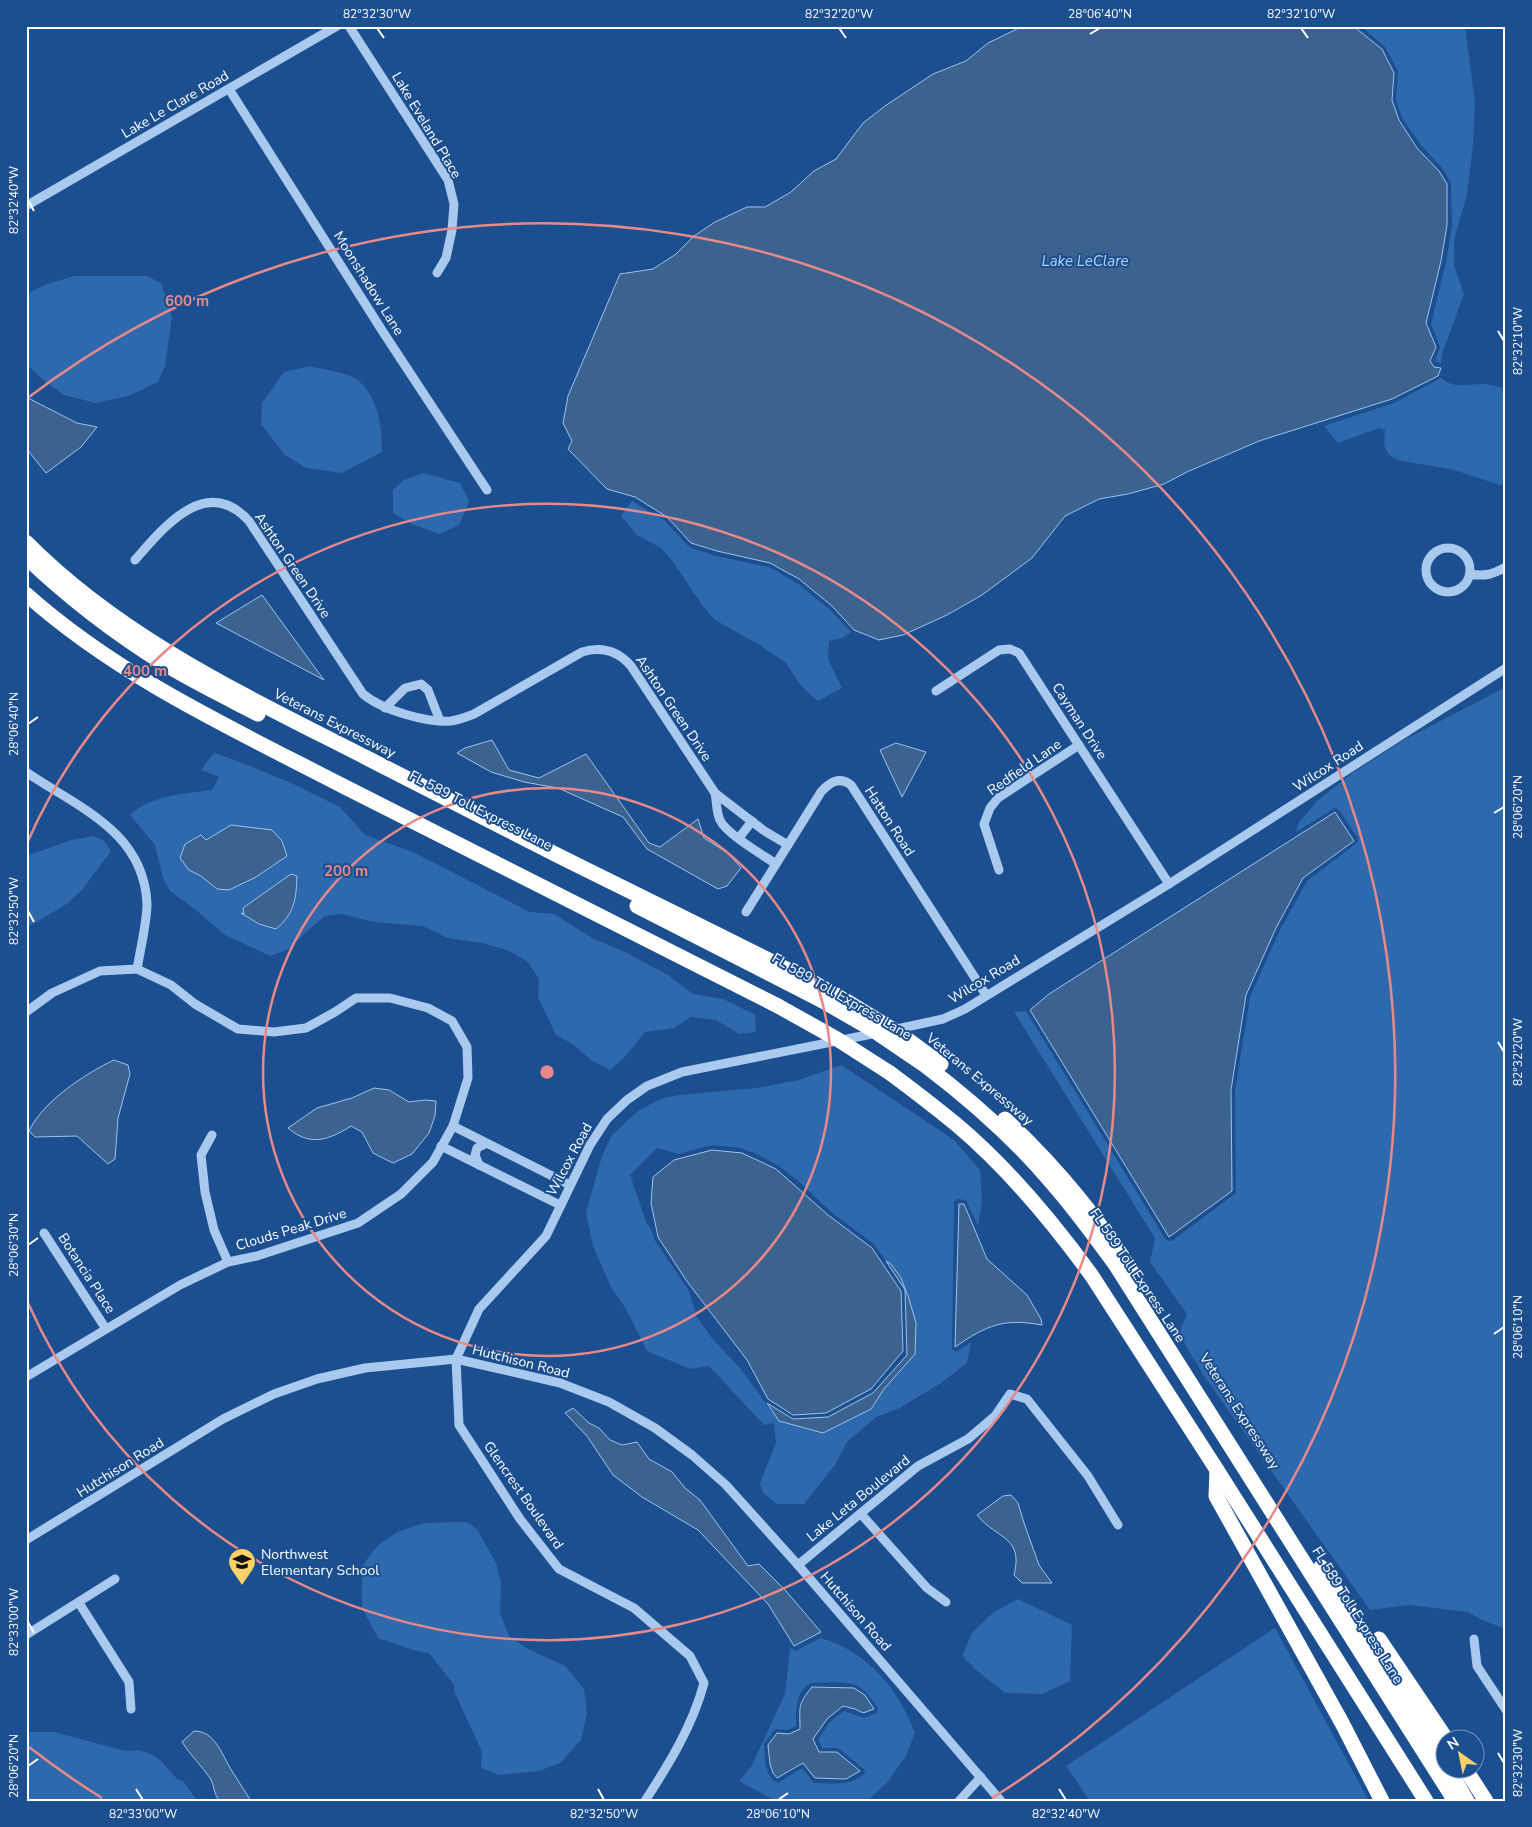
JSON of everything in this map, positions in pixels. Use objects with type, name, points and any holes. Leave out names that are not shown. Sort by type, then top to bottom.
[{"type":"highway","name":"Veterans Expressway","points":[[26,542],[105,610],[196,669],[557,855],[838,996],[900,1034],[934,1065],[992,1107],[1032,1145],[1083,1203],[1122,1256],[1434,1746]]},
{"type":"highway","name":"FL 589 Toll Express Lane","points":[[26,557],[73,599],[105,623],[166,665],[196,682],[821,1000],[934,1065],[1025,1153],[1075,1211],[1110,1258],[1455,1801]]},
{"type":"highway","points":[[26,594],[57,621],[123,668],[199,712],[534,884],[778,1006],[837,1039],[890,1073],[958,1125],[992,1157],[1044,1213],[1092,1276],[1426,1801]]},
{"type":"highway","points":[[1217,1470],[1216,1496],[1342,1723],[1382,1801]]},
{"type":"highway","points":[[1347,1608],[1363,1616],[1440,1730]]},
{"type":"highway","points":[[1455,1780],[1467,1801]]},
{"type":"highway","points":[[1472,1780],[1486,1801]]},
{"type":"street","name":"Lake Le Clare Road","points":[[26,206],[337,26]]},
{"type":"street","name":"Lake Eveland Place","points":[[349,26],[448,180],[454,204],[452,230],[446,258],[437,273]]},
{"type":"street","name":"Moonshadow Lane","points":[[229,89],[383,332],[487,490]]},
{"type":"street","name":"Ashton Green Drive","points":[[135,560],[165,527],[191,508],[203,503],[213,502],[236,510],[249,521],[357,687],[370,700],[385,708],[440,721],[466,718],[481,711],[582,652],[597,649],[606,650],[620,656],[631,666],[715,793],[788,845]]},
{"type":"street","points":[[1442,549],[1457,549],[1468,559],[1470,574],[1464,586],[1458,590],[1444,592],[1437,589],[1428,578],[1427,564],[1436,552],[1442,549]]},
{"type":"street","points":[[1470,574],[1481,576],[1493,574],[1506,566]]},
{"type":"street","name":"Cayman Drive","points":[[936,691],[999,650],[1010,649],[1019,653],[1169,884]]},
{"type":"street","name":"Wilcox Road","points":[[456,1359],[479,1309],[546,1236],[590,1145],[607,1119],[626,1100],[647,1086],[682,1072],[942,1019],[965,1009],[1169,884],[1506,668]]},
{"type":"street","points":[[385,708],[405,688],[421,684],[428,690],[440,721]]},
{"type":"street","name":"Redfield Lane","points":[[999,870],[984,824],[990,808],[998,798],[1079,745]]},
{"type":"street","points":[[26,772],[94,813],[122,840],[141,871],[147,905],[137,969]]},
{"type":"street","name":"Hatton Road","points":[[746,912],[826,786],[837,780],[845,781],[851,785],[986,995]]},
{"type":"street","name":"Ashton Green Drive","points":[[715,793],[720,823],[776,864]]},
{"type":"street","points":[[739,838],[752,821]]},
{"type":"street","name":"Clouds Peak Drive","points":[[26,1012],[52,993],[100,972],[137,969],[171,985],[196,1004],[238,1029],[274,1032],[306,1028],[356,998],[390,998],[428,1008],[452,1021],[468,1047],[468,1078],[453,1126],[433,1162],[401,1194],[358,1223],[257,1256],[228,1262],[180,1285],[26,1377]]},
{"type":"street","points":[[453,1126],[485,1144],[570,1185]]},
{"type":"street","points":[[212,1135],[201,1155],[205,1192],[214,1230],[228,1262]]},
{"type":"street","points":[[479,1165],[475,1155],[477,1148],[485,1144]]},
{"type":"street","points":[[441,1146],[560,1205]]},
{"type":"street","name":"Botancia Place","points":[[44,1233],[106,1329]]},
{"type":"street","name":"Hutchison Road","points":[[26,1540],[223,1419],[274,1394],[317,1379],[365,1368],[456,1359],[560,1382],[609,1402],[655,1428],[692,1454],[726,1485],[798,1565],[1001,1801]]},
{"type":"street","name":"Glencrest Boulevard","points":[[456,1359],[459,1425],[520,1519],[560,1569],[634,1608],[690,1656],[704,1683],[700,1699],[671,1761],[645,1801]]},
{"type":"street","name":"Lake Leta Boulevard","points":[[798,1565],[918,1466],[968,1439],[995,1416],[1010,1394],[1027,1399],[1088,1476],[1118,1525]]},
{"type":"street","points":[[861,1514],[926,1588],[946,1602]]},
{"type":"street","points":[[26,1635],[115,1579]]},
{"type":"street","points":[[79,1603],[128,1682],[131,1709]]},
{"type":"street","points":[[1474,1639],[1477,1666],[1506,1710]]},
{"type":"street","points":[[959,1801],[981,1777]]},
{"type":"shaded area","points":[[1361,26],[1465,26],[1475,103],[1473,145],[1467,195],[1454,239],[1454,266],[1464,294],[1442,354],[1441,364],[1435,361],[1440,347],[1431,324],[1446,262],[1452,226],[1451,183],[1442,168],[1421,145],[1402,118],[1396,100],[1398,71],[1385,47]]},
{"type":"shaded area","points":[[75,276],[147,276],[161,283],[172,317],[165,366],[158,382],[128,396],[96,403],[64,395],[26,364],[26,300],[29,293],[47,284]]},
{"type":"shaded area","points":[[310,366],[351,376],[363,385],[374,402],[380,421],[382,452],[342,473],[306,468],[285,455],[261,424],[262,403],[284,372]]},
{"type":"shaded area","points":[[1441,378],[1446,382],[1457,385],[1485,384],[1506,389],[1506,484],[1500,485],[1454,470],[1397,460],[1386,451],[1384,444],[1385,430],[1379,428],[1338,443],[1324,426],[1394,403]]},
{"type":"shaded area","points":[[423,473],[460,483],[469,501],[459,525],[440,534],[412,524],[393,513],[393,490],[404,480]]},
{"type":"shaded area","points":[[632,501],[665,521],[689,547],[716,556],[769,567],[797,583],[830,610],[851,632],[842,638],[829,641],[828,659],[842,688],[818,701],[801,686],[785,662],[758,644],[715,620],[702,605],[671,559],[661,548],[637,535],[621,516]]},
{"type":"shaded area","points":[[1506,687],[1506,1629],[1482,1620],[1468,1612],[1409,1605],[1370,1610],[1202,1373],[1179,1334],[1187,1314],[1150,1262],[1155,1238],[1014,1012],[1026,1011],[1166,1240],[1172,1241],[1236,1193],[1235,1091],[1250,997],[1280,930],[1307,881],[1358,842],[1358,838],[1339,810],[1335,808],[1296,832],[1299,822],[1318,800],[1354,772],[1404,740]]},
{"type":"shaded area","points":[[214,753],[291,783],[340,807],[365,835],[413,852],[530,912],[554,914],[592,938],[625,952],[668,975],[693,994],[723,999],[755,1015],[756,1032],[739,1034],[716,1020],[691,1017],[674,1028],[645,1032],[623,1059],[610,1070],[591,1060],[574,1045],[556,1035],[538,997],[539,979],[528,962],[507,950],[482,943],[448,938],[423,926],[374,922],[341,914],[325,916],[289,949],[270,956],[225,935],[170,891],[163,878],[155,845],[130,815],[139,808],[158,799],[212,790],[219,777],[201,770]]},
{"type":"shaded area","points":[[93,836],[104,841],[111,851],[82,890],[65,905],[26,928],[26,857],[72,840]]},
{"type":"shaded area","points":[[841,1065],[954,1140],[980,1170],[982,1201],[978,1226],[966,1200],[957,1199],[954,1202],[952,1349],[957,1352],[971,1342],[967,1363],[941,1383],[900,1408],[876,1417],[847,1442],[835,1465],[804,1504],[777,1504],[763,1493],[760,1483],[776,1443],[774,1423],[764,1425],[709,1366],[690,1369],[647,1351],[626,1309],[611,1287],[593,1246],[586,1213],[602,1156],[612,1135],[638,1111],[660,1099],[679,1095],[756,1088],[799,1080]],"holes":[[[712,1145],[741,1148],[753,1152],[779,1166],[801,1183],[831,1212],[874,1244],[901,1278],[916,1323],[915,1354],[884,1389],[871,1409],[823,1433],[779,1421],[740,1368],[711,1337],[697,1317],[689,1291],[654,1239],[652,1231],[646,1222],[630,1175],[657,1148],[679,1154]]]},
{"type":"shaded area","points":[[466,1522],[477,1529],[496,1563],[501,1583],[500,1613],[509,1636],[526,1648],[565,1666],[584,1689],[587,1713],[581,1740],[560,1763],[539,1771],[499,1775],[482,1768],[482,1752],[455,1693],[454,1685],[430,1654],[378,1638],[362,1608],[362,1566],[377,1546],[397,1532],[424,1523]]},
{"type":"shaded area","points":[[1018,1599],[1072,1625],[1070,1681],[1043,1694],[1005,1693],[962,1656],[972,1633],[994,1612]]},
{"type":"shaded area","points":[[1275,1628],[1369,1801],[1090,1801],[1066,1766]]},
{"type":"shaded area","points":[[820,1638],[852,1652],[879,1674],[900,1701],[908,1717],[915,1733],[906,1756],[886,1784],[867,1801],[776,1801],[739,1781],[751,1767],[785,1694],[790,1648],[796,1651]],"holes":[[[842,1682],[857,1686],[871,1698],[878,1708],[877,1713],[864,1718],[844,1711],[830,1722],[818,1740],[822,1748],[838,1748],[864,1769],[865,1772],[861,1777],[855,1780],[849,1782],[814,1783],[802,1768],[778,1783],[770,1776],[765,1760],[764,1744],[775,1729],[788,1730],[796,1726],[799,1696],[811,1683]]]},
{"type":"shaded area","points":[[26,1732],[54,1732],[126,1751],[139,1750],[153,1755],[177,1779],[184,1782],[197,1801],[26,1801]]},
{"type":"water","name":"Lake LeClare","points":[[1019,26],[1353,26],[1382,49],[1394,73],[1392,100],[1399,120],[1417,148],[1439,171],[1447,184],[1447,225],[1441,261],[1426,323],[1436,347],[1430,361],[1434,367],[1441,368],[1438,376],[1392,399],[1259,441],[1164,484],[1128,494],[1099,499],[1065,516],[1032,558],[982,595],[947,615],[903,635],[879,640],[854,630],[832,606],[799,579],[770,563],[691,543],[667,517],[635,497],[607,489],[568,449],[572,441],[563,423],[568,396],[620,274],[653,269],[676,254],[694,236],[715,222],[747,207],[765,207],[791,192],[814,171],[836,159],[863,123],[885,106],[933,74],[966,61],[988,43],[1017,29]]},
{"type":"water","points":[[26,397],[77,423],[97,427],[81,447],[46,473],[26,448]]},
{"type":"water","points":[[262,595],[324,680],[216,623]]},
{"type":"water","points":[[492,740],[509,770],[539,778],[586,754],[649,843],[660,847],[698,819],[704,838],[729,854],[741,868],[727,886],[718,889],[647,849],[623,817],[558,788],[524,782],[491,772],[457,753],[465,748]]},
{"type":"water","points":[[896,743],[926,752],[902,797],[880,750]]},
{"type":"water","points":[[1335,812],[1354,841],[1303,878],[1276,928],[1246,995],[1231,1090],[1232,1191],[1169,1237],[1030,1010],[1049,994]]},
{"type":"water","points":[[231,825],[272,830],[282,841],[287,856],[256,877],[229,890],[217,889],[201,876],[189,870],[180,858],[185,844],[201,835],[206,840]]},
{"type":"water","points":[[291,874],[297,876],[293,905],[287,917],[276,929],[259,924],[241,913],[244,914],[243,908]]},
{"type":"water","points":[[114,1060],[128,1065],[130,1074],[118,1118],[115,1159],[108,1164],[77,1136],[35,1137],[29,1131],[35,1120],[54,1099],[90,1073]]},
{"type":"water","points":[[374,1088],[389,1090],[409,1102],[436,1101],[435,1116],[429,1133],[412,1154],[393,1163],[373,1153],[362,1132],[351,1126],[335,1135],[320,1139],[304,1138],[288,1128],[317,1108],[352,1098]]},
{"type":"water","points":[[712,1150],[742,1153],[776,1169],[828,1215],[872,1248],[901,1291],[903,1351],[871,1389],[826,1413],[793,1415],[768,1399],[747,1360],[686,1280],[658,1237],[651,1203],[653,1177],[674,1160]]},
{"type":"water","points":[[959,1204],[964,1204],[987,1259],[1027,1295],[1041,1319],[1042,1325],[1017,1322],[996,1325],[977,1333],[955,1347]]},
{"type":"water","points":[[886,1261],[891,1264],[901,1278],[909,1299],[916,1323],[915,1354],[884,1389],[871,1409],[823,1433],[779,1421],[767,1403],[793,1419],[828,1417],[873,1393],[907,1355],[905,1290]]},
{"type":"water","points":[[573,1408],[589,1423],[599,1428],[610,1440],[622,1445],[637,1442],[649,1459],[672,1472],[685,1488],[700,1500],[748,1566],[759,1564],[786,1591],[821,1632],[794,1646],[768,1604],[698,1530],[642,1497],[613,1475],[587,1436],[565,1413]]},
{"type":"water","points":[[1011,1495],[1018,1503],[1039,1565],[1052,1583],[1022,1583],[1014,1575],[1016,1562],[1012,1545],[984,1523],[977,1515],[1003,1496]]},
{"type":"water","points":[[812,1687],[854,1688],[865,1695],[874,1709],[863,1713],[843,1706],[827,1719],[813,1739],[819,1752],[837,1752],[860,1771],[846,1779],[815,1778],[803,1763],[777,1778],[773,1773],[768,1745],[777,1733],[789,1734],[800,1729],[800,1706]]},
{"type":"water","points":[[194,1731],[208,1735],[218,1745],[251,1801],[220,1801],[210,1778],[182,1742]]},
{"type":"place","name":"Northwest Elementary School","points":[[242,1586]]}]
